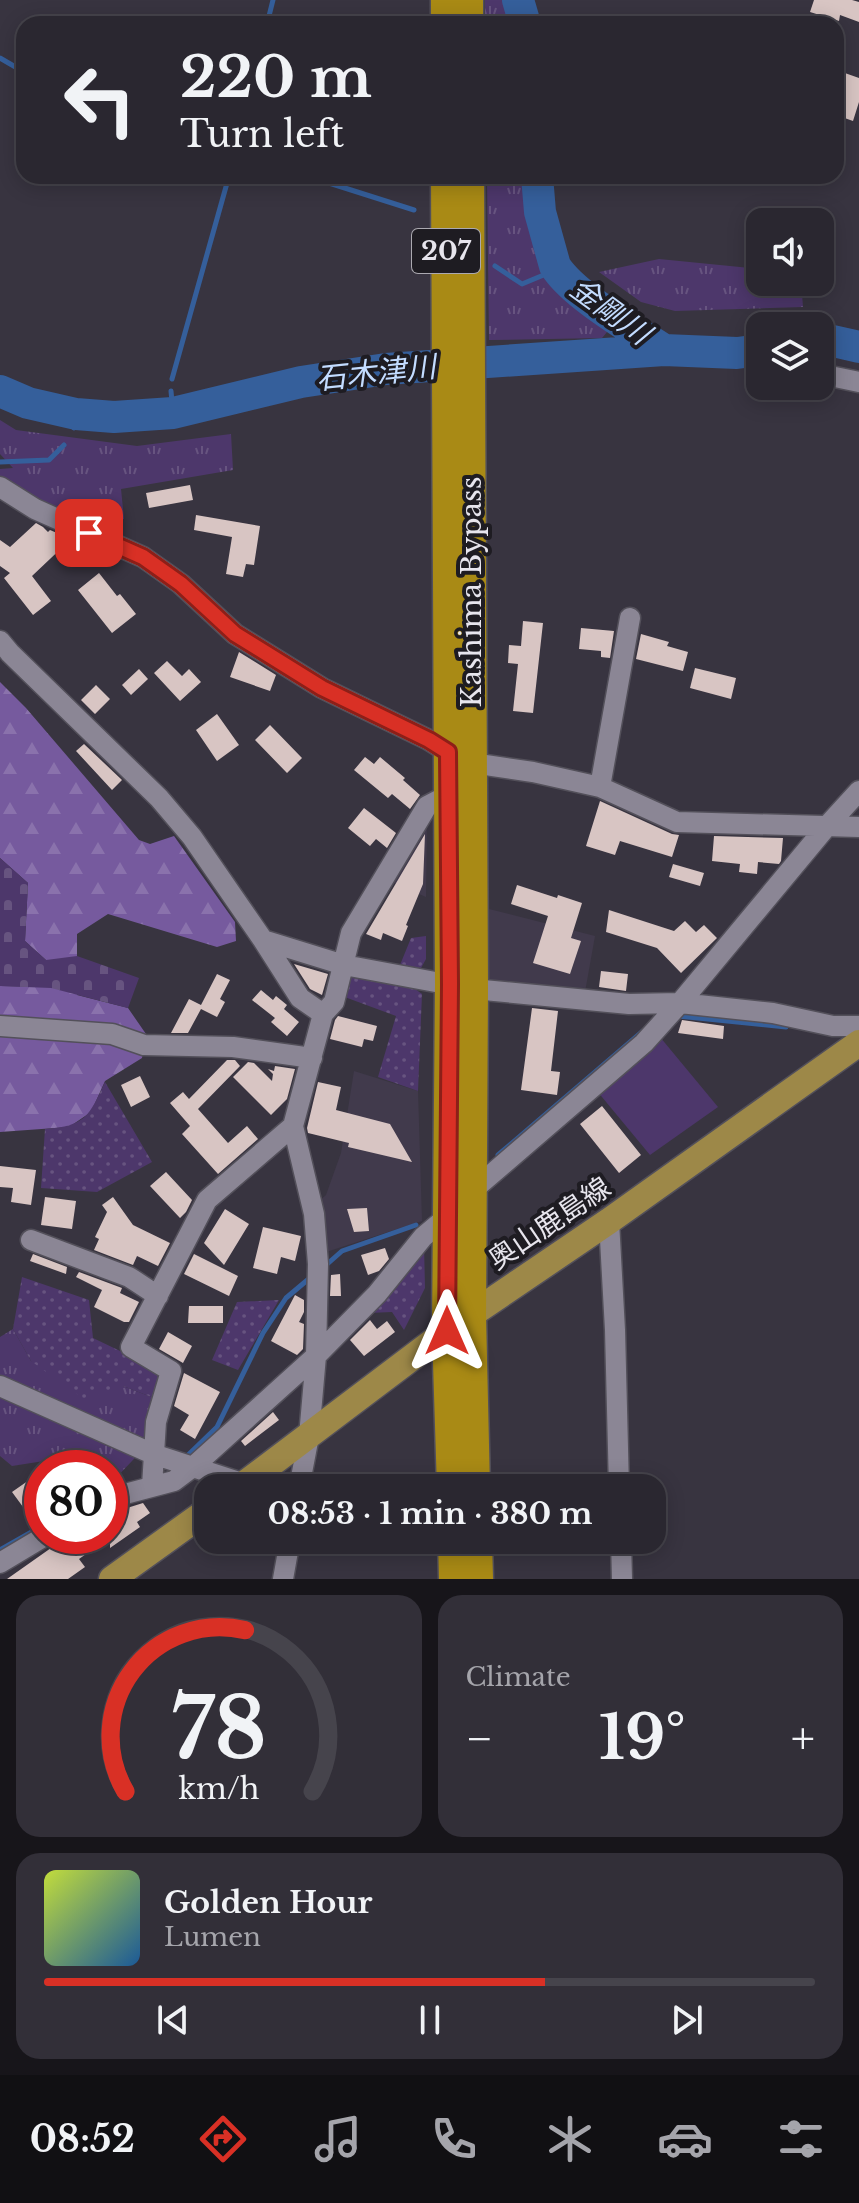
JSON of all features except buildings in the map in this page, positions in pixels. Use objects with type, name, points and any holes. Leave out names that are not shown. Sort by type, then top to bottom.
[{"type":"highway","name":"Kashima Bypass","points":[[447,184],[458,326]]},
{"type":"highway","name":"Kashima Bypass","points":[[468,184],[458,326],[461,986],[448,1216],[474,1474]]},
{"type":"highway","name":"Kashima Bypass","points":[[453,1474],[459,1323],[472,1191],[448,795],[460,758]]},
{"type":"highway","points":[[453,1554],[454,1579]]},
{"type":"highway","points":[[477,1554],[478,1579]]},
{"type":"main road","name":"奥山鹿島線","points":[[258,1474],[459,1323],[609,1221],[859,1043]]},
{"type":"main road","points":[[112,1579],[194,1520]]},
{"type":"street","points":[[835,377],[859,382]]},
{"type":"street","points":[[0,487],[35,509],[143,557],[181,584],[235,634],[322,688],[460,758],[600,787],[677,822],[859,827]]},
{"type":"street","points":[[600,787],[630,618]]},
{"type":"street","points":[[0,641],[159,798],[192,837],[300,998],[323,1014]]},
{"type":"street","points":[[472,1191],[644,1043],[859,791]]},
{"type":"street","points":[[302,1474],[309,1436],[316,1356],[318,1272],[314,1214],[293,1126],[323,1014],[334,1002],[351,933],[427,806],[448,795]]},
{"type":"street","points":[[263,940],[344,965],[461,986],[673,1011],[773,1013],[833,1026],[859,1026]]},
{"type":"street","points":[[0,1026],[112,1034],[144,1045],[233,1047],[312,1058]]},
{"type":"street","points":[[153,1471],[156,1422],[171,1371],[131,1347],[207,1200],[293,1126]]},
{"type":"street","points":[[0,1386],[174,1481],[185,1463],[316,1356],[377,1294],[423,1237],[448,1216]]},
{"type":"street","points":[[609,1221],[619,1474]]},
{"type":"street","points":[[31,1240],[129,1277],[158,1296]]},
{"type":"street","points":[[128,1487],[153,1471],[185,1463],[212,1474]]},
{"type":"street","points":[[0,1563],[24,1549]]},
{"type":"street","points":[[283,1579],[287,1554]]},
{"type":"street","points":[[621,1554],[622,1579]]},
{"type":"shaded area","points":[[427,816],[426,897],[387,880]]},
{"type":"shaded area","points":[[485,908],[595,936],[585,992],[487,981]]},
{"type":"shaded area","points":[[354,1071],[418,1091],[422,1221],[323,1253],[316,1204],[326,1195],[341,1153]]},
{"type":"green space","points":[[485,0],[502,0],[510,16],[485,16]]},
{"type":"green space","points":[[487,184],[524,184],[528,227],[543,275],[602,324],[607,332],[602,338],[489,340]]},
{"type":"green space","points":[[659,259],[746,268],[746,296],[802,296],[803,307],[675,311],[641,302],[599,272]]},
{"type":"green space","points":[[0,420],[16,430],[137,446],[231,434],[233,470],[121,489],[124,519],[84,525],[0,486],[0,469],[13,468],[0,454]]},
{"type":"green space","points":[[0,682],[139,840],[150,844],[174,836],[235,922],[236,941],[217,947],[108,914],[77,934],[77,995],[128,1008],[146,1034],[142,1058],[105,1081],[91,1112],[69,1127],[0,1132],[0,986],[51,987],[46,960],[25,941],[28,883],[0,858]]},
{"type":"green space","points":[[0,858],[28,883],[25,941],[46,960],[77,956],[139,978],[128,1008],[51,988],[0,986]]},
{"type":"green space","points":[[426,936],[426,959],[411,986],[422,994],[418,1091],[378,1077],[396,1016],[342,996],[351,955],[400,965],[411,938]]},
{"type":"green space","points":[[660,1037],[718,1107],[650,1155],[597,1091]]},
{"type":"green space","points":[[105,1082],[152,1162],[97,1192],[41,1188],[45,1129],[78,1122],[90,1111]]},
{"type":"green space","points":[[424,1245],[425,1288],[404,1330],[392,1312],[368,1313]]},
{"type":"green space","points":[[22,1277],[89,1300],[93,1338],[164,1372],[154,1398],[123,1386],[84,1399],[31,1361],[13,1329]]},
{"type":"green space","points":[[279,1300],[238,1370],[212,1360],[237,1302]]},
{"type":"green space","points":[[13,1329],[31,1361],[123,1386],[154,1398],[151,1441],[128,1465],[128,1450],[24,1450],[24,1464],[12,1466],[0,1456],[0,1337]]},
{"type":"waterway","points":[[269,16],[273,0]]},
{"type":"waterway","name":"金剛川","points":[[518,0],[523,16]]},
{"type":"waterway","points":[[0,58],[16,67]]},
{"type":"waterway","points":[[172,379],[227,184]]},
{"type":"waterway","points":[[332,184],[414,210]]},
{"type":"waterway","name":"金剛川","points":[[538,184],[540,212],[555,266],[589,300],[664,350]]},
{"type":"waterway","points":[[495,266],[522,284],[546,274],[555,266]]},
{"type":"waterway","name":"石木津川","points":[[834,341],[859,347]]},
{"type":"waterway","name":"石木津川","points":[[0,391],[28,403],[76,414],[114,417],[173,413],[301,382],[386,369],[664,350],[746,352]]},
{"type":"waterway","points":[[171,391],[173,413]]},
{"type":"waterway","points":[[74,428],[76,414]]},
{"type":"waterway","points":[[0,462],[49,460],[64,445]]},
{"type":"waterway","points":[[678,1016],[786,1027]]},
{"type":"waterway","points":[[498,1155],[643,1031]]},
{"type":"waterway","points":[[325,1266],[342,1251],[416,1225]]},
{"type":"waterway","points":[[186,1457],[217,1427],[263,1333],[286,1298],[311,1277]]},
{"type":"waterway","points":[[0,1550],[24,1536]]},
{"type":"route","points":[[89,533],[143,557],[181,584],[235,634],[322,688],[448,752],[450,984],[447,1331]]}]
